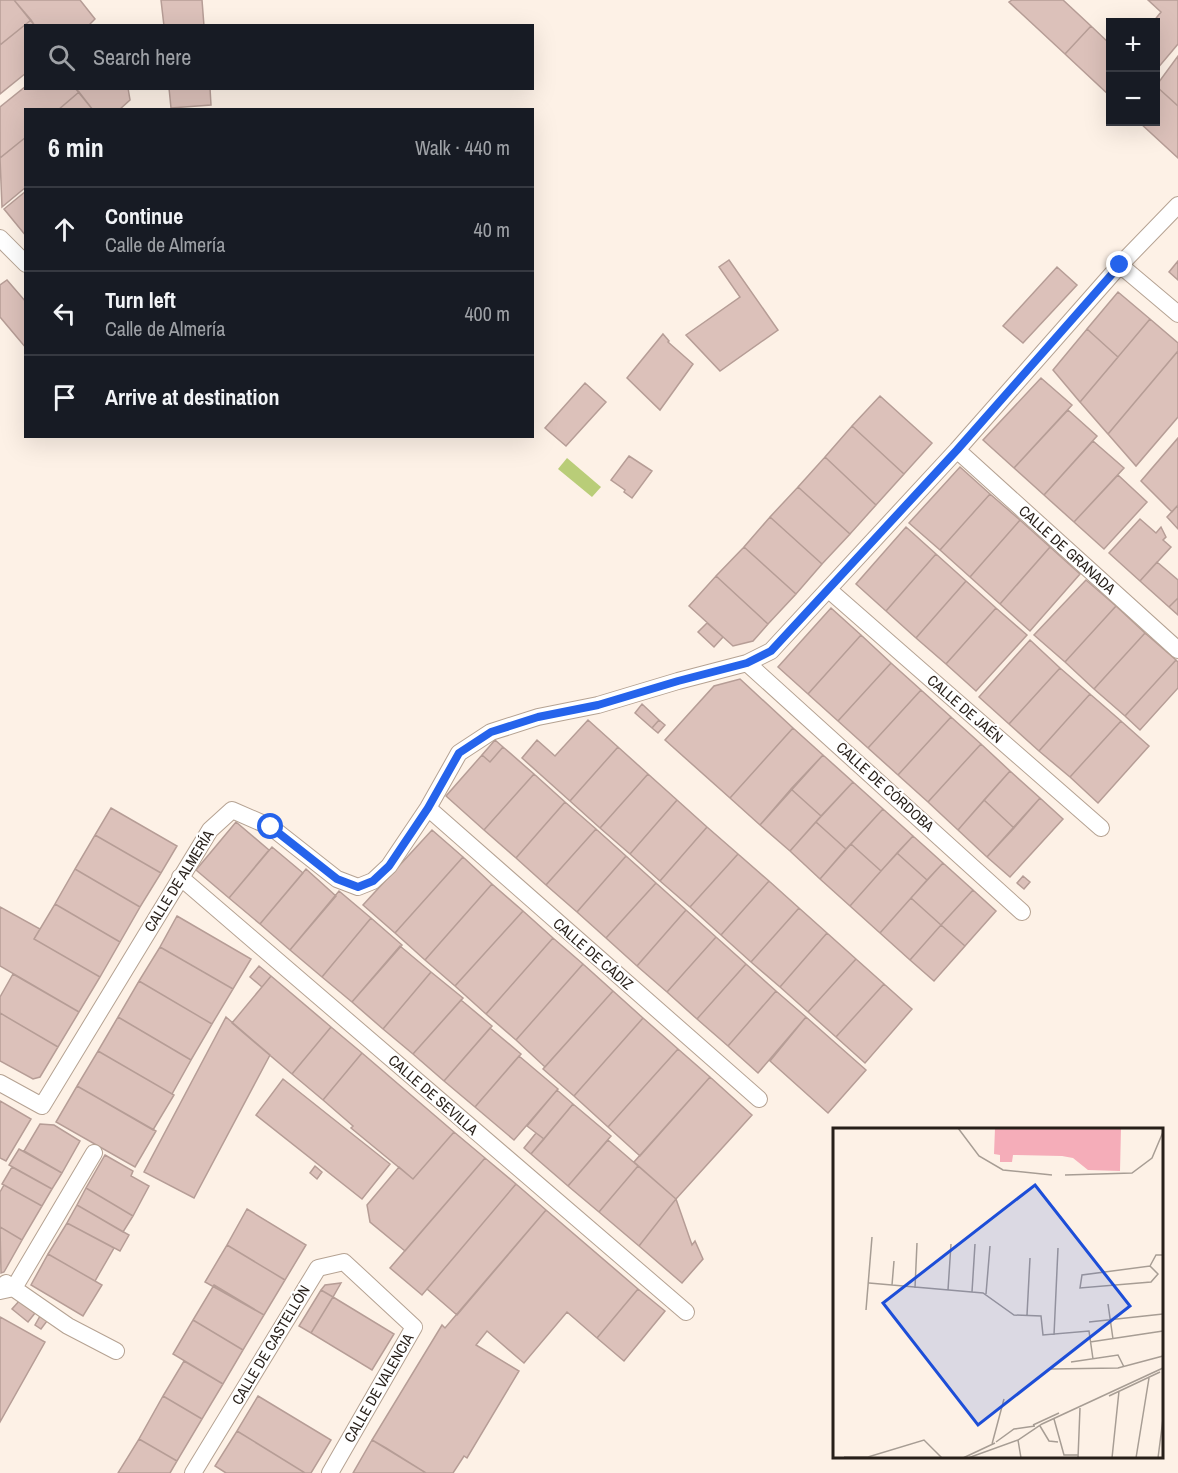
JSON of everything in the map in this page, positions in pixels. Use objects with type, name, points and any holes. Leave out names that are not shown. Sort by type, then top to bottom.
[{"type":"street","name":"CALLE DE ALMERÍA","points":[[0,1083],[42,1106],[210,830],[232,810],[271,827],[337,879],[358,887],[373,881],[389,866],[428,808],[459,753],[491,732],[538,717],[598,705],[747,663],[771,651],[957,450],[1120,265],[1178,205]]},
{"type":"street","points":[[0,238],[24,262]]},
{"type":"street","points":[[1120,265],[1178,314]]},
{"type":"street","name":"CALLE DE GRANADA","points":[[957,450],[1178,650]]},
{"type":"street","name":"CALLE DE JAÉN","points":[[829,590],[1101,828]]},
{"type":"street","name":"CALLE DE CÓRDOBA","points":[[747,663],[1022,912]]},
{"type":"street","name":"CALLE DE CÁDIZ","points":[[428,808],[759,1099]]},
{"type":"street","name":"CALLE DE SEVILLA","points":[[180,877],[686,1312]]},
{"type":"street","points":[[94,1153],[5,1286],[68,1326],[116,1350]]},
{"type":"street","name":"CALLE DE CASTELLÓN","points":[[193,1473],[318,1268],[344,1262],[369,1284]]},
{"type":"street","name":"CALLE DE VALENCIA","points":[[330,1473],[414,1327],[369,1284]]},
{"type":"shaded area","points":[[567,458],[601,487],[592,497],[558,469]]},
{"type":"building","points":[[0,0],[14,0],[31,20],[0,45]]},
{"type":"building","points":[[14,0],[80,0],[95,19],[90,24],[33,24]]},
{"type":"building","points":[[161,0],[202,0],[204,24],[164,24]]},
{"type":"building","points":[[1012,0],[1063,0],[1091,26],[1065,54],[1009,2]]},
{"type":"building","points":[[1148,0],[1178,0],[1178,44],[1160,65],[1160,18],[1156,18],[1161,12]]},
{"type":"building","points":[[24,26],[24,75],[0,94],[0,45]]},
{"type":"building","points":[[1091,26],[1106,40],[1106,92],[1065,54]]},
{"type":"building","points":[[1178,56],[1178,106],[1160,90],[1160,81]]},
{"type":"building","points":[[24,88],[24,90],[77,90],[79,92],[60,108],[24,108],[24,139],[0,158],[0,107]]},
{"type":"building","points":[[77,90],[128,90],[130,100],[121,108],[91,108]]},
{"type":"building","points":[[169,90],[210,90],[211,105],[171,108]]},
{"type":"building","points":[[1160,90],[1178,106],[1178,158],[1143,126],[1160,126]]},
{"type":"building","points":[[79,92],[91,108],[60,108]]},
{"type":"building","points":[[24,139],[24,189],[2,207],[0,158]]},
{"type":"building","points":[[24,193],[24,234],[4,209]]},
{"type":"building","points":[[729,260],[778,330],[720,371],[686,335],[740,297],[719,267]]},
{"type":"building","points":[[1178,261],[1178,280],[1169,272]]},
{"type":"building","points":[[1057,267],[1077,285],[1023,343],[1003,326]]},
{"type":"building","points":[[7,280],[24,300],[24,346],[0,317],[0,285]]},
{"type":"building","points":[[1118,292],[1150,319],[1118,357],[1087,329]]},
{"type":"building","points":[[1150,319],[1178,343],[1178,351],[1108,434],[1080,402]]},
{"type":"building","points":[[1087,329],[1118,357],[1080,402],[1053,370]]},
{"type":"building","points":[[663,334],[668,342],[693,364],[660,410],[627,378]]},
{"type":"building","points":[[1178,351],[1178,417],[1136,466],[1108,434]]},
{"type":"building","points":[[1041,378],[1072,405],[1014,468],[983,440]]},
{"type":"building","points":[[585,383],[606,402],[566,446],[545,428]]},
{"type":"building","points":[[880,396],[932,443],[904,474],[852,426]]},
{"type":"building","points":[[1068,410],[1097,436],[1044,495],[1014,468]]},
{"type":"building","points":[[852,426],[904,474],[876,505],[825,457]]},
{"type":"building","points":[[1178,438],[1178,505],[1172,512],[1141,481]]},
{"type":"building","points":[[1093,441],[1124,468],[1074,522],[1044,495]]},
{"type":"building","points":[[629,456],[652,471],[632,498],[611,480]]},
{"type":"building","points":[[825,457],[876,505],[850,534],[798,487]]},
{"type":"building","points":[[960,467],[990,494],[940,550],[909,523]]},
{"type":"building","points":[[1118,475],[1147,502],[1104,549],[1074,522]]},
{"type":"building","points":[[798,487],[850,534],[822,564],[770,517]]},
{"type":"building","points":[[990,494],[1020,520],[970,577],[940,550]]},
{"type":"building","points":[[1178,505],[1178,529],[1167,517]]},
{"type":"building","points":[[770,517],[822,564],[796,594],[744,547]]},
{"type":"building","points":[[1140,519],[1156,533],[1161,527],[1166,537],[1163,540],[1171,547],[1140,581],[1109,553]]},
{"type":"building","points":[[1020,520],[1050,547],[1000,604],[970,577]]},
{"type":"building","points":[[906,527],[936,554],[886,611],[856,584]]},
{"type":"building","points":[[744,547],[796,594],[768,624],[716,576]]},
{"type":"building","points":[[1050,547],[1080,574],[1030,631],[1000,604]]},
{"type":"building","points":[[936,554],[966,581],[916,638],[886,611]]},
{"type":"building","points":[[1157,562],[1178,580],[1178,598],[1169,607],[1140,581]]},
{"type":"building","points":[[716,576],[768,624],[753,641],[733,646],[689,606]]},
{"type":"building","points":[[1086,580],[1116,606],[1065,662],[1034,635]]},
{"type":"building","points":[[966,581],[996,608],[946,664],[916,638]]},
{"type":"building","points":[[1178,598],[1178,615],[1169,607]]},
{"type":"building","points":[[1116,606],[1145,633],[1094,689],[1065,662]]},
{"type":"building","points":[[831,608],[861,635],[808,694],[778,667]]},
{"type":"building","points":[[996,608],[1027,635],[976,691],[946,664]]},
{"type":"building","points":[[707,623],[723,637],[714,647],[698,632]]},
{"type":"building","points":[[1145,633],[1176,660],[1125,716],[1094,689]]},
{"type":"building","points":[[861,635],[891,663],[838,721],[808,694]]},
{"type":"building","points":[[1030,640],[1060,668],[1009,724],[979,697]]},
{"type":"building","points":[[1176,660],[1178,662],[1178,688],[1140,730],[1125,716]]},
{"type":"building","points":[[891,663],[921,690],[868,748],[838,721]]},
{"type":"building","points":[[1060,668],[1090,694],[1039,751],[1009,724]]},
{"type":"building","points":[[740,679],[793,728],[730,798],[665,740],[714,686]]},
{"type":"building","points":[[921,690],[951,717],[898,775],[868,748]]},
{"type":"building","points":[[1090,694],[1121,721],[1070,777],[1039,751]]},
{"type":"building","points":[[642,704],[659,720],[652,728],[635,713]]},
{"type":"building","points":[[951,717],[981,744],[928,802],[898,775]]},
{"type":"building","points":[[588,720],[618,747],[570,801],[522,758],[537,740],[555,756]]},
{"type":"building","points":[[659,720],[665,725],[658,733],[652,728]]},
{"type":"building","points":[[1121,721],[1149,746],[1098,803],[1070,777]]},
{"type":"building","points":[[793,728],[823,755],[760,825],[730,798]]},
{"type":"building","points":[[495,740],[503,747],[490,762],[482,755]]},
{"type":"building","points":[[981,744],[1010,771],[958,830],[928,802]]},
{"type":"building","points":[[503,747],[534,774],[484,830],[446,796],[482,755],[490,762]]},
{"type":"building","points":[[618,747],[648,774],[600,828],[570,801]]},
{"type":"building","points":[[823,755],[853,782],[821,816],[791,789]]},
{"type":"building","points":[[1010,771],[1040,798],[1014,828],[984,800]]},
{"type":"building","points":[[534,774],[565,802],[516,858],[484,830]]},
{"type":"building","points":[[648,774],[677,800],[630,854],[600,828]]},
{"type":"building","points":[[853,782],[883,809],[846,849],[816,822]]},
{"type":"building","points":[[791,789],[821,816],[790,851],[760,825]]},
{"type":"building","points":[[1040,798],[1063,819],[1010,877],[987,857]]},
{"type":"building","points":[[677,800],[707,827],[660,881],[630,854]]},
{"type":"building","points":[[984,800],[1014,828],[987,857],[958,830]]},
{"type":"building","points":[[565,802],[596,829],[546,885],[516,858]]},
{"type":"building","points":[[111,808],[177,846],[161,873],[95,835]]},
{"type":"building","points":[[883,809],[913,836],[881,871],[851,844]]},
{"type":"building","points":[[236,822],[269,850],[229,898],[196,870]]},
{"type":"building","points":[[816,822],[846,849],[820,879],[790,851]]},
{"type":"building","points":[[707,827],[738,854],[690,907],[660,881]]},
{"type":"building","points":[[596,829],[626,856],[577,912],[546,885]]},
{"type":"building","points":[[432,830],[463,857],[395,933],[363,905]]},
{"type":"building","points":[[95,835],[161,873],[140,907],[75,869]]},
{"type":"building","points":[[913,836],[943,863],[927,880],[897,853]]},
{"type":"building","points":[[851,844],[881,871],[850,906],[820,879]]},
{"type":"building","points":[[272,847],[303,873],[260,924],[229,898]]},
{"type":"building","points":[[897,853],[927,880],[880,933],[850,906]]},
{"type":"building","points":[[738,854],[769,881],[721,935],[690,907]]},
{"type":"building","points":[[626,856],[656,883],[606,938],[577,912]]},
{"type":"building","points":[[463,857],[492,884],[425,960],[395,933]]},
{"type":"building","points":[[943,863],[973,890],[941,925],[911,898]]},
{"type":"building","points":[[75,869],[140,907],[120,942],[55,904]]},
{"type":"building","points":[[306,869],[336,896],[290,950],[260,924]]},
{"type":"building","points":[[1023,876],[1030,882],[1024,889],[1017,883]]},
{"type":"building","points":[[769,881],[799,908],[751,962],[721,935]]},
{"type":"building","points":[[656,883],[686,910],[637,966],[606,938]]},
{"type":"building","points":[[492,884],[523,911],[455,986],[425,960]]},
{"type":"building","points":[[973,890],[996,911],[965,946],[941,925]]},
{"type":"building","points":[[339,891],[371,918],[322,977],[290,950]]},
{"type":"building","points":[[911,898],[941,925],[910,960],[880,933]]},
{"type":"building","points":[[55,904],[120,942],[100,977],[34,939]]},
{"type":"building","points":[[0,907],[40,929],[34,939],[100,977],[79,1012],[0,966]]},
{"type":"building","points":[[799,908],[827,933],[780,987],[751,962]]},
{"type":"building","points":[[686,910],[716,937],[667,992],[637,966]]},
{"type":"building","points":[[523,911],[553,938],[486,1014],[455,986]]},
{"type":"building","points":[[177,916],[251,959],[233,989],[160,947]]},
{"type":"building","points":[[371,918],[402,945],[352,1002],[322,977]]},
{"type":"building","points":[[941,925],[965,946],[934,981],[910,960]]},
{"type":"building","points":[[827,933],[856,959],[808,1012],[780,987]]},
{"type":"building","points":[[716,937],[746,964],[697,1019],[667,992]]},
{"type":"building","points":[[553,938],[583,964],[516,1040],[486,1014]]},
{"type":"building","points":[[400,946],[431,972],[383,1029],[352,1002]]},
{"type":"building","points":[[160,947],[233,989],[212,1024],[139,981]]},
{"type":"building","points":[[856,959],[884,984],[836,1037],[808,1012]]},
{"type":"building","points":[[583,964],[613,991],[545,1067],[516,1040]]},
{"type":"building","points":[[746,964],[776,991],[728,1046],[697,1019]]},
{"type":"building","points":[[259,966],[271,976],[262,987],[250,977]]},
{"type":"building","points":[[431,972],[463,998],[413,1054],[383,1029]]},
{"type":"building","points":[[13,974],[79,1012],[58,1047],[0,1013],[0,997]]},
{"type":"building","points":[[271,976],[331,1027],[292,1074],[232,1023]]},
{"type":"building","points":[[139,981],[212,1024],[191,1060],[118,1017]]},
{"type":"building","points":[[884,984],[912,1009],[865,1063],[836,1037]]},
{"type":"building","points":[[613,991],[643,1018],[574,1096],[543,1069]]},
{"type":"building","points":[[776,991],[806,1017],[758,1073],[728,1046]]},
{"type":"building","points":[[461,1000],[492,1026],[444,1081],[413,1054]]},
{"type":"building","points":[[0,1013],[58,1047],[40,1077],[33,1079],[0,1061]]},
{"type":"building","points":[[118,1017],[191,1060],[172,1094],[98,1051]]},
{"type":"building","points":[[226,1017],[270,1055],[194,1198],[144,1172]]},
{"type":"building","points":[[806,1017],[866,1070],[828,1113],[770,1061]]},
{"type":"building","points":[[643,1018],[678,1049],[608,1127],[574,1096]]},
{"type":"building","points":[[331,1027],[362,1053],[323,1100],[292,1074]]},
{"type":"building","points":[[490,1028],[521,1054],[475,1107],[444,1081]]},
{"type":"building","points":[[678,1049],[710,1077],[640,1156],[608,1127]]},
{"type":"building","points":[[98,1051],[174,1095],[153,1130],[77,1086]]},
{"type":"building","points":[[362,1053],[454,1132],[413,1179],[351,1128],[353,1126],[323,1100]]},
{"type":"building","points":[[519,1056],[558,1089],[514,1140],[475,1107]]},
{"type":"building","points":[[710,1077],[752,1115],[676,1199],[634,1162]]},
{"type":"building","points":[[283,1079],[390,1164],[362,1199],[256,1115]]},
{"type":"building","points":[[77,1086],[156,1131],[135,1167],[56,1122]]},
{"type":"building","points":[[557,1090],[573,1104],[544,1139],[527,1126]]},
{"type":"building","points":[[0,1101],[31,1119],[6,1161],[0,1158]]},
{"type":"building","points":[[573,1104],[611,1136],[568,1186],[531,1154]]},
{"type":"building","points":[[40,1124],[54,1125],[80,1141],[62,1173],[24,1151]]},
{"type":"building","points":[[454,1132],[485,1158],[405,1251],[370,1222],[367,1205],[399,1167],[413,1179]]},
{"type":"building","points":[[536,1133],[544,1139],[531,1154],[524,1148]]},
{"type":"building","points":[[608,1140],[638,1166],[599,1212],[568,1186]]},
{"type":"building","points":[[19,1149],[62,1173],[52,1189],[9,1165]]},
{"type":"building","points":[[105,1155],[133,1171],[131,1176],[149,1186],[133,1216],[86,1188]]},
{"type":"building","points":[[485,1158],[516,1184],[422,1295],[390,1268]]},
{"type":"building","points":[[315,1166],[322,1172],[317,1179],[310,1173]]},
{"type":"building","points":[[638,1166],[676,1199],[639,1246],[599,1212]]},
{"type":"building","points":[[12,1167],[52,1189],[42,1206],[2,1184]]},
{"type":"building","points":[[516,1184],[546,1210],[457,1315],[427,1289]]},
{"type":"building","points":[[4,1185],[42,1206],[22,1240],[0,1227],[0,1192]]},
{"type":"building","points":[[86,1188],[133,1216],[123,1232],[77,1205]]},
{"type":"building","points":[[676,1199],[692,1245],[695,1241],[703,1259],[682,1283],[639,1246]]},
{"type":"building","points":[[77,1205],[129,1235],[120,1251],[67,1223]]},
{"type":"building","points":[[247,1209],[306,1245],[285,1280],[227,1245]]},
{"type":"building","points":[[546,1210],[638,1289],[597,1338],[567,1312],[524,1363],[487,1331],[476,1345],[519,1371],[467,1458],[464,1456],[453,1473],[426,1473],[372,1440],[442,1325],[445,1328]]},
{"type":"building","points":[[67,1223],[114,1248],[95,1281],[48,1254]]},
{"type":"building","points":[[0,1227],[22,1240],[4,1272],[1,1273]]},
{"type":"building","points":[[227,1245],[285,1280],[264,1315],[205,1282]]},
{"type":"building","points":[[48,1254],[102,1285],[83,1316],[31,1285]]},
{"type":"building","points":[[341,1283],[333,1297],[321,1290],[325,1285]]},
{"type":"building","points":[[214,1285],[264,1315],[243,1350],[193,1320]]},
{"type":"building","points":[[638,1289],[665,1311],[624,1361],[597,1338]]},
{"type":"building","points":[[321,1290],[333,1297],[311,1333],[299,1326]]},
{"type":"building","points":[[333,1297],[394,1334],[372,1370],[311,1333]]},
{"type":"building","points":[[20,1300],[35,1313],[28,1322],[12,1309]]},
{"type":"building","points":[[40,1316],[47,1321],[41,1329],[35,1325]]},
{"type":"building","points":[[0,1317],[45,1342],[0,1422]]},
{"type":"building","points":[[193,1320],[243,1350],[223,1384],[173,1354]]},
{"type":"building","points":[[184,1361],[223,1384],[202,1419],[163,1396]]},
{"type":"building","points":[[163,1396],[202,1419],[177,1461],[139,1439]]},
{"type":"building","points":[[258,1396],[331,1440],[311,1473],[305,1473],[237,1431]]},
{"type":"building","points":[[237,1431],[305,1473],[226,1473],[215,1466]]},
{"type":"building","points":[[139,1439],[177,1461],[170,1473],[118,1473]]},
{"type":"building","points":[[372,1440],[386,1448],[426,1473],[353,1473]]},
{"type":"route","points":[[271,827],[337,879],[358,887],[373,881],[389,866],[428,808],[459,753],[491,732],[538,717],[598,705],[747,663],[771,651],[957,450],[1120,265]]}]
